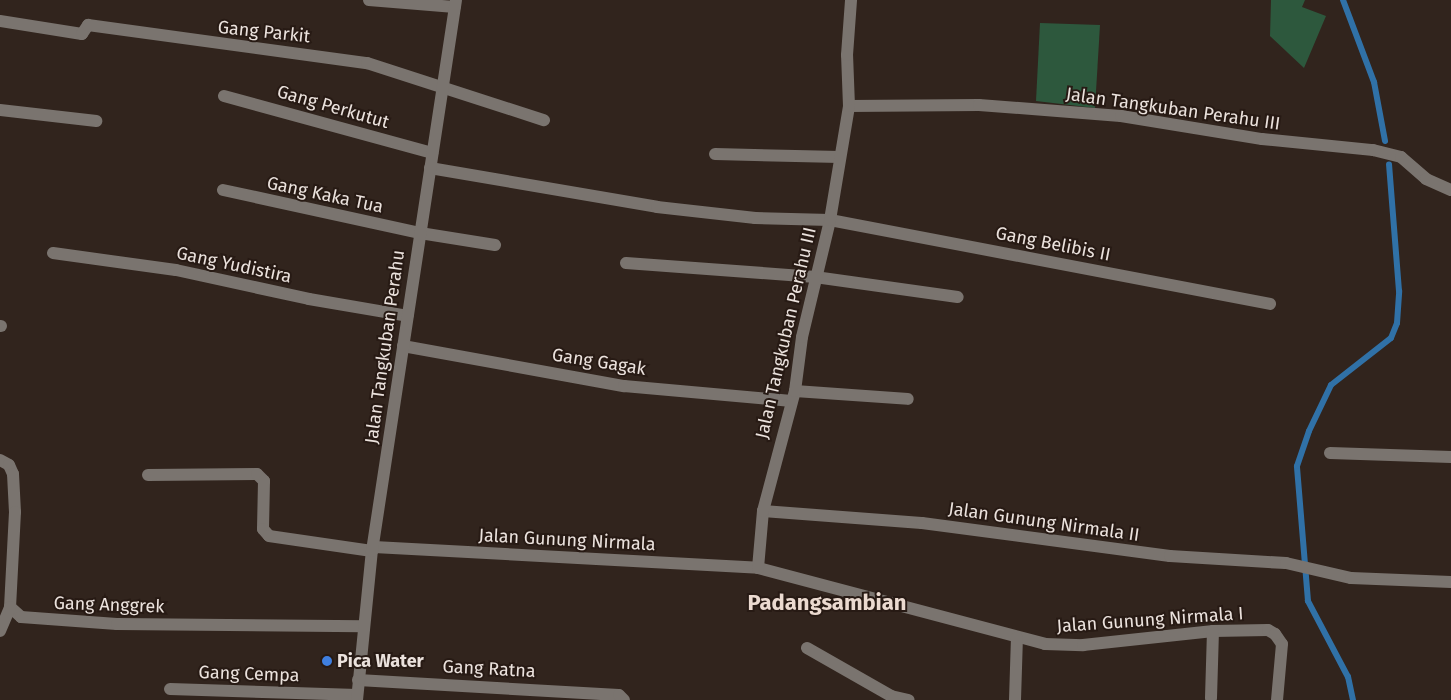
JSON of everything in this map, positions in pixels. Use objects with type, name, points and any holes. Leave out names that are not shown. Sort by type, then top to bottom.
[{"type":"street","points":[[369,0],[456,4]]},
{"type":"street","name":"Jalan Tangkuban Perahu III","points":[[758,568],[763,511],[793,396],[815,277],[830,220],[849,106],[847,55],[851,0]]},
{"type":"street","name":"Jalan Tangkuban Perahu","points":[[357,697],[363,626],[373,549],[456,4]]},
{"type":"street","name":"Gang Parkit","points":[[0,21],[84,33],[88,25],[207,44],[304,53],[367,64],[443,86]]},
{"type":"street","points":[[443,86],[544,120]]},
{"type":"street","name":"Gang Perkutut","points":[[224,96],[432,153]]},
{"type":"street","name":"Jalan Tangkuban Perahu III","points":[[849,106],[979,105],[1121,116],[1262,139],[1373,150],[1401,157],[1426,179],[1451,190]]},
{"type":"street","points":[[0,110],[96,121]]},
{"type":"street","points":[[715,154],[840,157]]},
{"type":"street","name":"Gang Belibis II","points":[[430,168],[657,207],[755,218],[830,220],[1270,304]]},
{"type":"street","name":"Gang Kaka Tua","points":[[223,190],[420,233],[495,244]]},
{"type":"street","name":"Gang Yudistira","points":[[53,253],[176,270],[309,299],[408,316]]},
{"type":"street","points":[[626,263],[815,277],[958,297]]},
{"type":"street","name":"Gang Gagak","points":[[403,346],[624,386],[793,396],[908,399]]},
{"type":"street","points":[[1330,453],[1451,457]]},
{"type":"street","points":[[0,631],[10,607],[15,512],[13,474],[9,465],[1,460]]},
{"type":"street","name":"Jalan Gunung Nirmala","points":[[148,475],[257,474],[264,481],[263,529],[270,536],[373,549],[758,568]]},
{"type":"street","name":"Jalan Gunung Nirmala II","points":[[763,511],[922,523],[1170,556],[1286,563],[1351,578],[1451,582]]},
{"type":"street","name":"Jalan Gunung Nirmala I","points":[[758,568],[1017,638],[1074,645],[1214,631],[1268,630],[1280,638],[1282,644],[1277,700]]},
{"type":"street","name":"Gang Anggrek","points":[[10,607],[29,620],[88,623],[363,626]]},
{"type":"street","points":[[1212,698],[1214,631]]},
{"type":"street","points":[[1015,700],[1017,638]]},
{"type":"street","points":[[807,648],[890,698],[909,700]]},
{"type":"street","name":"Gang Ratna","points":[[358,680],[622,697]]},
{"type":"street","name":"Gang Cempa","points":[[170,690],[357,697]]},
{"type":"green space","points":[[1271,0],[1305,0],[1302,7],[1326,16],[1304,68],[1270,36]]},
{"type":"green space","points":[[1040,23],[1100,25],[1095,108],[1036,101]]},
{"type":"waterway","points":[[1343,0],[1374,82],[1385,141]]},
{"type":"waterway","points":[[1353,700],[1348,677],[1308,601],[1297,466],[1309,431],[1331,385],[1391,338],[1397,323],[1399,291],[1389,164]]},
{"type":"place","name":"Pica Water","points":[[327,661]]},
{"type":"district","name":"Padangsambian","points":[[827,603]]}]
